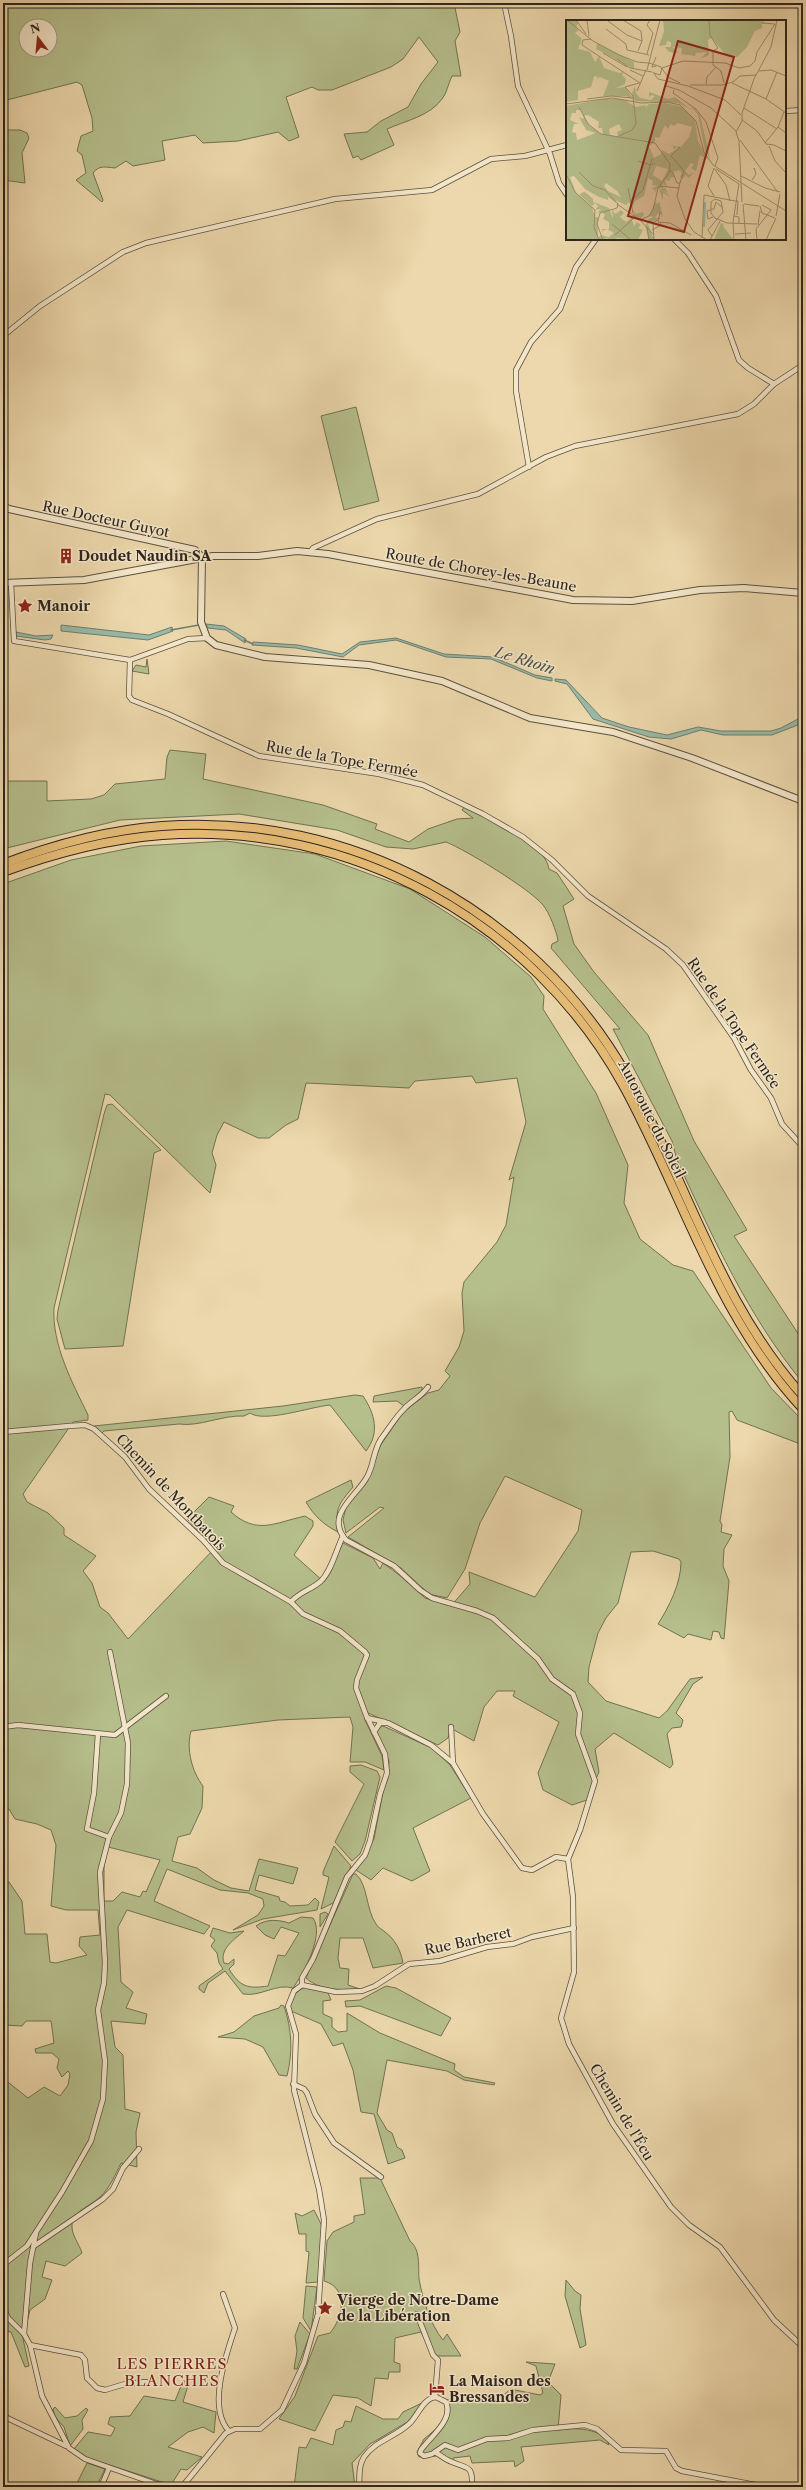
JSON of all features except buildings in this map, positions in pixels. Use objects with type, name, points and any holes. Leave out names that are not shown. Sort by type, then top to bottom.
[{"type":"highway","name":"Autoroute du Soleil","points":[[3,864],[69,842],[122,831],[182,825],[241,827],[304,837],[368,855],[421,878],[472,908],[509,935],[546,968],[581,1008],[605,1040],[648,1114],[733,1297],[764,1347],[803,1396]]},
{"type":"highway","name":"Autoroute du Soleil","points":[[3,872],[66,851],[123,839],[182,834],[240,835],[294,843],[354,860],[412,884],[468,916],[503,942],[540,974],[572,1010],[601,1050],[643,1123],[726,1301],[763,1360],[803,1409]]},
{"type":"street","points":[[504,3],[511,36],[518,86],[547,149],[559,183],[566,194]]},
{"type":"street","points":[[786,111],[803,110]]},
{"type":"street","points":[[3,336],[36,308],[123,252],[146,243],[339,198],[432,190],[487,161],[524,156],[566,145]]},
{"type":"street","points":[[528,467],[516,391],[516,370],[531,342],[560,309],[576,267],[595,240]]},
{"type":"street","points":[[675,240],[688,253],[716,296],[739,360],[748,368],[774,384]]},
{"type":"street","points":[[310,552],[313,548],[377,519],[466,499],[556,453],[582,444],[731,416],[749,408],[774,384],[803,365]]},
{"type":"street","name":"Rue Docteur Guyot","points":[[3,506],[9,509],[195,550],[202,557]]},
{"type":"street","name":"Route de Chorey-les-Beaune","points":[[3,583],[84,580],[202,557],[310,552],[573,600],[632,601],[695,591],[744,588],[803,593]]},
{"type":"street","points":[[202,557],[201,622],[207,638]]},
{"type":"street","points":[[11,583],[14,639],[130,660],[188,639],[207,638],[222,647],[265,658],[369,665],[393,669],[450,683],[530,718],[544,722],[600,729],[653,744],[803,801]]},
{"type":"street","name":"Rue de la Tope Fermée","points":[[130,660],[129,696],[132,700],[176,718],[259,756],[379,774],[423,785],[471,808],[523,837],[552,860],[588,896],[666,950],[683,965],[734,1038],[751,1070],[771,1098],[782,1124],[803,1148]]},
{"type":"street","points":[[366,1716],[388,1723],[431,1745],[453,1763],[483,1814],[521,1866],[532,1870],[556,1857],[568,1859],[580,1830],[595,1782],[578,1734],[580,1713],[573,1694],[556,1683],[527,1648],[507,1633],[493,1618],[477,1611],[432,1598],[420,1590],[394,1566],[346,1540],[340,1527],[341,1512],[345,1503],[368,1476],[380,1441],[402,1411],[421,1396],[428,1387]]},
{"type":"street","name":"Chemin de Montbatois","points":[[3,1432],[78,1425],[94,1429],[115,1447],[149,1489],[203,1540],[223,1563],[291,1602],[303,1614],[347,1636],[367,1655],[357,1680],[356,1688],[366,1716]]},
{"type":"street","points":[[291,1602],[297,1594],[320,1581],[327,1573],[343,1536]]},
{"type":"street","points":[[3,2264],[27,2246],[62,2192],[90,2141],[103,2099],[105,2061],[98,2010],[104,1983],[105,1963],[100,1872],[109,1837],[121,1813],[127,1784],[128,1743],[110,1652]]},
{"type":"street","points":[[3,1727],[18,1725],[115,1735],[166,1696]]},
{"type":"street","points":[[182,2487],[194,2471],[214,2450],[221,2438],[229,2431],[260,2429],[282,2410],[302,2369],[317,2319],[324,2220],[319,2189],[293,2084],[296,2034],[288,2006],[294,1991],[302,1985],[302,1978],[313,1959],[348,1876],[365,1855],[370,1841],[388,1766],[385,1754],[366,1716]]},
{"type":"street","points":[[374,1732],[380,1723],[388,1723]]},
{"type":"street","points":[[451,1727],[453,1763]]},
{"type":"street","points":[[98,1734],[94,1793],[87,1829],[109,1837]]},
{"type":"street","name":"Chemin de l'Écu","points":[[568,1859],[574,1897],[574,1972],[561,2018],[569,2044],[609,2118],[671,2207],[689,2225],[720,2247],[774,2320],[803,2347]]},
{"type":"street","name":"Rue Barberet","points":[[302,1985],[336,1992],[362,1991],[375,1986],[409,1964],[440,1961],[487,1947],[513,1944],[532,1937],[574,1928]]},
{"type":"street","points":[[293,2084],[304,2089],[307,2093],[315,2114],[334,2143],[380,2177]]},
{"type":"street","points":[[34,2246],[103,2199],[113,2189],[123,2168],[139,2149]]},
{"type":"street","points":[[24,2334],[30,2263],[36,2231]]},
{"type":"street","points":[[223,2294],[235,2328],[229,2341],[219,2403],[221,2420],[229,2431]]},
{"type":"street","points":[[3,2307],[8,2318],[24,2334],[30,2345],[42,2396],[69,2448]]},
{"type":"street","points":[[417,2314],[433,2355],[438,2360],[435,2397]]},
{"type":"street","points":[[30,2345],[81,2355],[85,2360],[87,2378],[94,2386],[101,2389],[146,2382]]},
{"type":"street","points":[[359,2487],[360,2467],[367,2453],[409,2424],[425,2402],[435,2397],[444,2400],[448,2411],[442,2424],[420,2451],[424,2456],[435,2452],[445,2445],[458,2450],[487,2439],[508,2438],[533,2430],[585,2425],[597,2429],[621,2450],[661,2450],[669,2454],[676,2468],[682,2471],[766,2487]]},
{"type":"street","points":[[3,2416],[69,2448],[85,2459],[166,2487]]},
{"type":"street","points":[[435,2452],[451,2462],[468,2467],[472,2473],[472,2487]]},
{"type":"street","points":[[101,2487],[109,2468]]},
{"type":"green space","points":[[3,3],[454,3],[460,32],[455,41],[461,76],[452,76],[444,97],[431,110],[387,129],[394,145],[361,160],[358,156],[353,158],[344,134],[367,132],[381,121],[408,107],[421,84],[438,62],[419,37],[403,59],[391,67],[332,90],[318,90],[312,87],[286,97],[299,137],[289,141],[278,132],[238,141],[203,143],[195,135],[162,141],[165,160],[133,166],[126,161],[115,168],[102,167],[95,170],[93,173],[103,200],[102,202],[76,180],[86,173],[82,155],[77,151],[81,136],[93,131],[92,118],[82,85],[77,82],[3,101]]},
{"type":"green space","points":[[3,130],[20,130],[27,133],[29,138],[22,153],[25,183],[3,180]]},
{"type":"green space","points":[[356,407],[379,501],[344,510],[321,416]]},
{"type":"green space","points":[[147,659],[149,674],[132,671],[136,665],[146,667]]},
{"type":"green space","points":[[170,750],[206,754],[203,779],[323,805],[377,824],[375,829],[409,842],[428,829],[457,819],[473,818],[462,810],[465,806],[514,832],[537,849],[545,859],[549,869],[557,873],[574,899],[563,906],[574,944],[594,972],[648,1035],[694,1141],[747,1230],[734,1236],[803,1341],[803,1383],[783,1357],[748,1304],[718,1247],[677,1160],[672,1141],[613,1029],[620,1029],[551,948],[552,944],[558,941],[548,912],[543,905],[512,880],[482,861],[446,842],[413,849],[386,847],[337,830],[239,814],[120,820],[3,849],[3,781],[47,781],[47,801],[91,799],[104,795],[115,784],[165,779],[167,757]]},
{"type":"green space","points":[[226,841],[315,854],[410,889],[485,937],[531,977],[544,996],[543,1009],[596,1093],[628,1165],[624,1203],[640,1239],[673,1265],[693,1271],[771,1388],[803,1421],[803,1445],[737,1420],[732,1411],[729,1412],[730,1457],[720,1521],[722,1525],[721,1532],[732,1535],[724,1549],[723,1566],[729,1581],[724,1639],[721,1638],[719,1632],[713,1631],[711,1640],[688,1634],[684,1638],[658,1624],[677,1586],[681,1562],[679,1559],[653,1551],[631,1552],[618,1603],[606,1618],[598,1633],[589,1667],[588,1682],[606,1701],[659,1718],[667,1711],[690,1679],[703,1677],[693,1684],[676,1713],[683,1720],[681,1727],[672,1728],[667,1734],[673,1764],[670,1768],[614,1733],[595,1749],[599,1772],[587,1800],[572,1805],[543,1790],[538,1773],[559,1722],[513,1696],[515,1691],[497,1691],[484,1707],[474,1741],[454,1730],[450,1731],[448,1738],[438,1745],[368,1713],[365,1720],[382,1756],[384,1770],[365,1762],[350,1762],[353,1727],[350,1717],[278,1720],[191,1731],[189,1745],[191,1760],[196,1774],[203,1786],[202,1808],[190,1834],[178,1837],[172,1861],[197,1868],[214,1880],[231,1888],[249,1891],[259,1859],[298,1868],[293,1884],[259,1875],[255,1890],[279,1897],[280,1901],[285,1902],[290,1906],[308,1905],[315,1898],[319,1902],[317,1910],[263,1919],[233,1930],[258,1915],[264,1906],[263,1899],[248,1893],[220,1890],[167,1869],[154,1901],[210,1926],[204,1934],[127,1910],[118,1927],[121,1982],[133,1992],[126,2008],[147,2014],[145,2024],[111,2021],[115,2047],[123,2055],[125,2109],[140,2113],[136,2132],[137,2167],[121,2163],[107,2190],[79,2212],[73,2219],[72,2228],[82,2253],[65,2266],[46,2261],[42,2277],[52,2280],[45,2299],[30,2310],[23,2339],[29,2366],[25,2367],[11,2332],[7,2331],[3,2341],[3,2081],[4,2079],[28,2098],[44,2087],[60,2096],[68,2085],[70,2074],[68,2071],[62,2077],[57,2068],[59,2059],[52,2053],[36,2053],[35,2049],[54,2043],[51,2021],[26,2021],[22,2026],[4,2025],[3,2027],[3,1882],[9,1882],[22,1901],[25,1934],[47,1934],[50,1962],[56,1963],[87,1955],[79,1946],[80,1937],[100,1935],[98,1910],[66,1910],[51,1906],[56,1845],[51,1830],[37,1824],[15,1819],[9,1809],[3,1811],[3,884],[71,860],[141,846]],"holes":[[[472,1076],[476,1083],[517,1078],[526,1122],[509,1180],[514,1177],[506,1225],[497,1242],[464,1282],[462,1293],[464,1331],[459,1347],[445,1371],[450,1376],[439,1390],[428,1393],[404,1411],[380,1446],[370,1476],[346,1507],[343,1520],[346,1533],[380,1507],[384,1508],[348,1537],[401,1568],[429,1594],[447,1598],[465,1569],[480,1523],[505,1476],[582,1510],[578,1531],[535,1597],[469,1572],[470,1584],[451,1606],[425,1598],[383,1563],[380,1569],[373,1558],[343,1543],[324,1582],[294,1555],[313,1526],[313,1521],[305,1516],[275,1524],[258,1525],[249,1523],[240,1519],[231,1512],[234,1506],[209,1497],[187,1519],[214,1549],[128,1639],[108,1613],[100,1607],[92,1583],[83,1571],[96,1556],[64,1535],[64,1528],[48,1513],[27,1502],[23,1494],[73,1422],[88,1420],[88,1415],[64,1363],[56,1336],[54,1308],[105,1094],[110,1095],[210,1193],[216,1165],[212,1153],[217,1135],[224,1122],[258,1138],[269,1138],[286,1125],[298,1119],[306,1083],[409,1088],[415,1081]],[[108,1847],[160,1860],[146,1892],[143,1891],[140,1897],[122,1892],[113,1901],[104,1901],[104,1866]]]},
{"type":"green space","points":[[112,1104],[161,1150],[154,1153],[123,1346],[65,1349],[57,1319],[58,1310],[104,1114],[107,1105]]},
{"type":"green space","points":[[422,1387],[422,1391],[404,1406],[397,1401],[373,1402],[374,1396]]},
{"type":"green space","points":[[355,1395],[363,1396],[373,1417],[373,1437],[366,1451],[330,1405],[288,1414],[257,1416],[250,1413],[244,1416],[227,1417],[194,1424],[104,1431],[102,1433],[94,1426],[283,1406]]},
{"type":"green space","points":[[351,1480],[353,1487],[344,1498],[337,1512],[338,1532],[320,1520],[312,1512],[306,1502]]},
{"type":"green space","points":[[383,1726],[432,1748],[450,1765],[471,1798],[413,1828],[430,1871],[412,1881],[383,1868],[371,1880],[356,1870],[374,1839],[383,1792],[388,1778],[389,1761],[377,1733],[378,1727]]},
{"type":"green space","points":[[361,1765],[377,1771],[380,1777],[365,1841],[360,1854],[352,1861],[335,1842],[364,1784],[350,1772],[350,1766]]},
{"type":"green space","points":[[334,1846],[351,1866],[335,1902],[321,1909],[329,1877],[323,1875],[323,1872]]},
{"type":"green space","points":[[353,1874],[356,1874],[363,1884],[370,1912],[378,1927],[389,1935],[395,1942],[401,1954],[403,1963],[373,1968],[363,1938],[340,1938],[338,1958],[340,1968],[349,1969],[348,1985],[360,1989],[332,1989],[318,1985],[306,1978]]},
{"type":"green space","points":[[325,1912],[328,1914],[320,1927],[320,1914]]},
{"type":"green space","points":[[301,1917],[313,1918],[316,1925],[315,1944],[302,1974],[293,1988],[281,1987],[256,1994],[243,1994],[225,1971],[208,1983],[204,1993],[199,1989],[199,1986],[223,1969],[219,1963],[217,1953],[211,1946],[215,1940],[210,1936],[213,1928],[230,1933],[244,1931],[232,1941],[226,1949],[223,1958],[224,1963],[228,1964],[234,1959],[234,1964],[229,1969],[241,1983],[250,1987],[268,1986],[278,1955],[285,1956],[299,1933],[281,1927],[274,1939],[265,1935],[256,1926],[260,1923],[269,1921],[289,1923]]},
{"type":"green space","points":[[386,1986],[396,1988],[451,2018],[441,2036],[360,2006],[346,2007],[345,2001],[360,2000]]},
{"type":"green space","points":[[306,1987],[328,1993],[331,2000],[323,2001],[323,2014],[332,2018],[332,2027],[338,2032],[347,2031],[347,2013],[380,2033],[455,2064],[454,2070],[464,2077],[495,2083],[494,2085],[464,2080],[447,2071],[387,2060],[377,2113],[387,2130],[392,2133],[397,2147],[402,2150],[405,2158],[388,2164],[374,2114],[361,2112],[353,2070],[343,2043],[333,2046],[321,2024],[291,2011],[289,2005],[294,1996]]},
{"type":"green space","points":[[281,2005],[284,2006],[289,2024],[291,2041],[287,2076],[279,2075],[263,2047],[245,2039],[218,2037],[234,2032],[254,2016],[279,2008]]},
{"type":"green space","points":[[360,2178],[380,2178],[410,2241],[416,2249],[419,2279],[425,2303],[434,2327],[443,2340],[447,2334],[461,2356],[433,2356],[421,2332],[395,2338],[394,2362],[400,2364],[400,2372],[389,2372],[388,2379],[375,2378],[371,2406],[358,2398],[333,2395],[315,2431],[279,2419],[295,2396],[318,2336],[330,2333],[338,2320],[341,2304],[340,2297],[337,2290],[332,2285],[324,2281],[327,2241],[333,2232],[354,2222],[354,2216],[365,2214]]},
{"type":"green space","points":[[314,2210],[322,2226],[318,2282],[306,2283],[309,2252],[306,2251],[306,2234],[299,2234],[295,2213],[302,2216]]},
{"type":"green space","points":[[566,2280],[575,2291],[581,2295],[580,2309],[586,2345],[580,2348],[565,2296]]},
{"type":"green space","points":[[306,2286],[317,2287],[311,2331],[303,2318]]},
{"type":"green space","points":[[300,2322],[310,2334],[297,2369],[294,2369],[297,2351],[295,2336]]},
{"type":"green space","points":[[526,2362],[555,2364],[548,2382],[561,2395],[558,2430],[579,2429],[595,2432],[606,2439],[609,2445],[600,2440],[521,2447],[524,2461],[515,2467],[514,2461],[472,2463],[470,2456],[453,2458],[453,2464],[437,2456],[419,2457],[417,2452],[424,2439],[436,2429],[442,2429],[446,2422],[449,2415],[449,2404],[447,2400],[468,2401],[468,2396],[479,2399],[497,2398],[502,2396],[510,2389],[540,2395],[543,2393],[536,2366]]},
{"type":"green space","points":[[183,2381],[189,2382],[183,2402],[216,2412],[214,2433],[203,2427],[188,2432],[168,2447],[202,2457],[187,2470],[181,2469],[171,2485],[85,2457],[74,2449],[88,2432],[111,2436],[115,2428],[108,2424],[110,2417],[130,2416],[144,2396],[175,2401]]},
{"type":"green space","points":[[422,2403],[409,2421],[370,2444],[352,2463],[355,2487],[294,2487],[299,2447],[306,2448],[311,2438],[333,2445],[336,2430],[343,2427],[345,2421],[351,2422],[356,2406],[383,2419],[398,2419],[403,2412]]},
{"type":"green space","points":[[55,2407],[65,2418],[77,2416],[86,2408],[88,2410],[82,2420],[83,2429],[70,2446],[64,2427],[55,2417],[53,2409]]},
{"type":"green space","points":[[87,2463],[105,2469],[96,2487],[75,2487]]},
{"type":"shaded area","points":[[206,624],[224,626],[246,639],[245,643],[226,630],[208,628]]},
{"type":"shaded area","points":[[61,625],[149,635],[172,627],[173,631],[148,640],[61,631]]},
{"type":"shaded area","points":[[16,632],[36,636],[53,635],[51,639],[45,640],[16,636]]},
{"type":"shaded area","points":[[396,638],[444,654],[493,657],[535,675],[552,678],[552,681],[537,678],[491,659],[446,657],[396,640],[359,645],[343,657],[296,648],[252,645],[253,642],[298,645],[342,654],[360,642]]},
{"type":"shaded area","points":[[555,679],[566,680],[602,718],[629,727],[667,735],[698,727],[721,731],[771,731],[781,728],[798,719],[803,719],[803,723],[772,735],[723,735],[701,730],[671,739],[649,737],[593,719],[567,684],[555,681]]},
{"type":"waterway","name":"Le Rhoin","points":[[171,630],[199,625]]},
{"type":"waterway","name":"Le Rhoin","points":[[244,640],[253,644]]},
{"type":"place","name":"Doudet Naudin SA","points":[[66,556]]},
{"type":"place","name":"Manoir","points":[[25,606]]},
{"type":"place","name":"Vierge de Notre-Dame de la Libération","points":[[325,2308]]},
{"type":"place","name":"La Maison des Bressandes","points":[[437,2389]]},
{"type":"district","name":"LES PIERRES BLANCHES","points":[[172,2372]]}]
